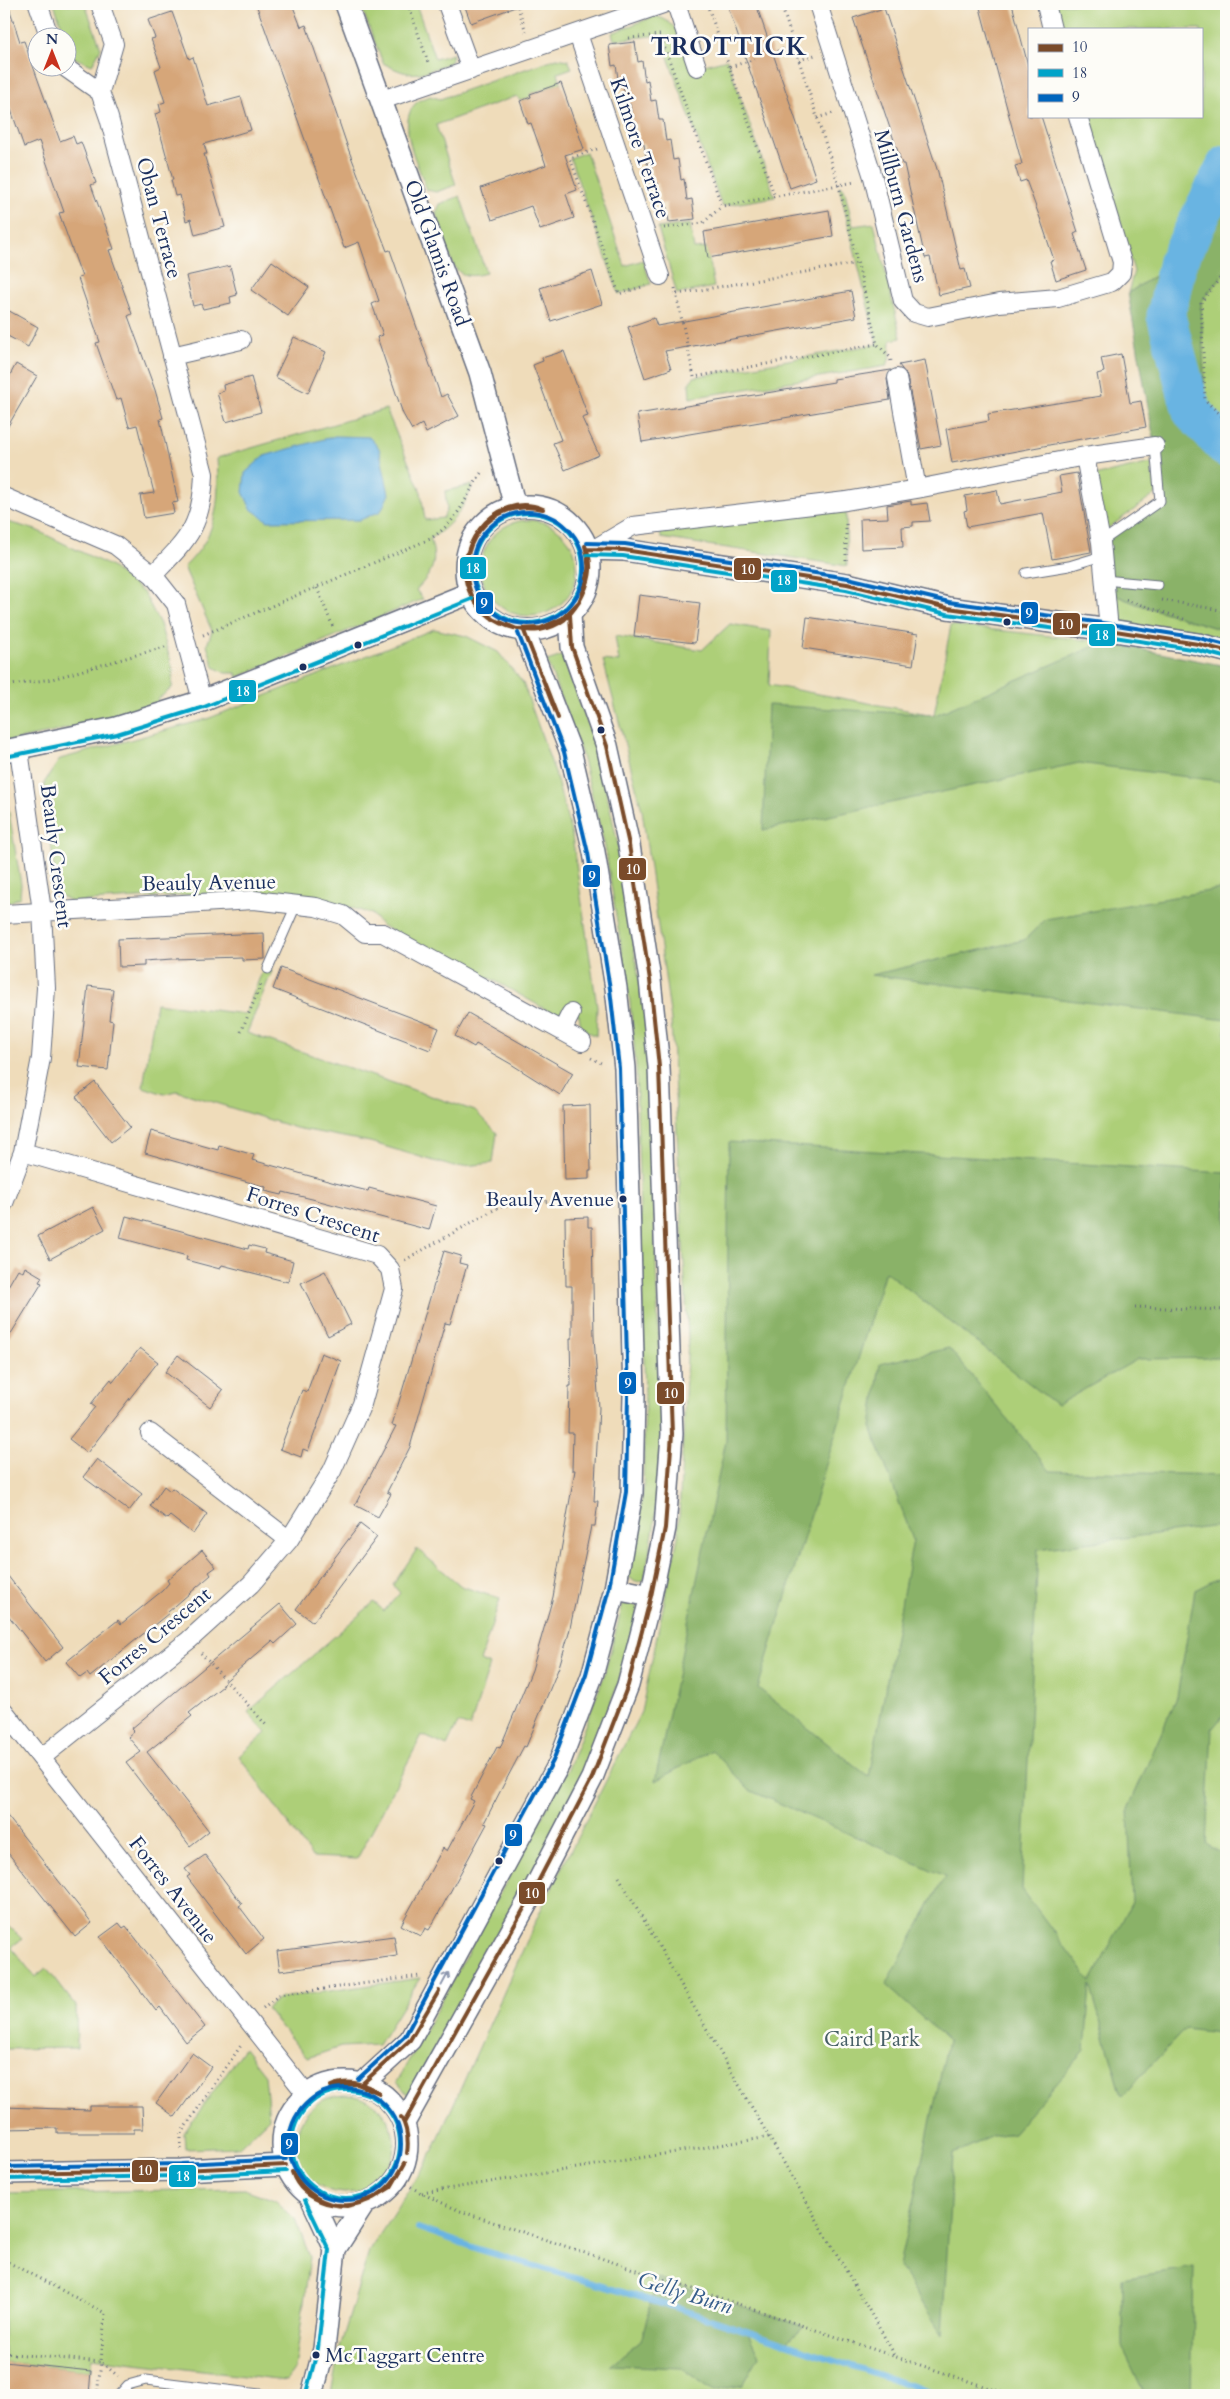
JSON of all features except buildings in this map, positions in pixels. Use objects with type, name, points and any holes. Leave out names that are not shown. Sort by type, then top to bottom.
[{"type":"street","points":[[38,4],[46,28]]},
{"type":"street","points":[[78,76],[100,92],[114,44],[100,4]]},
{"type":"street","name":"Old Glamis Road","points":[[346,4],[480,373],[505,462],[515,507]]},
{"type":"street","points":[[447,4],[471,70]]},
{"type":"street","points":[[382,100],[663,4]]},
{"type":"street","points":[[676,4],[697,67]]},
{"type":"street","name":"Millburn Gardens","points":[[818,4],[873,177],[903,301],[914,313],[928,317],[999,303],[1058,298],[1112,282],[1121,273],[1122,262],[1079,118]]},
{"type":"street","points":[[1046,4],[1052,28]]},
{"type":"street","name":"Kilmore Terrace","points":[[578,34],[662,282]]},
{"type":"street","name":"Oban Terrace","points":[[100,92],[110,118],[204,474],[203,498],[198,520],[186,541],[153,575]]},
{"type":"street","points":[[172,356],[241,340]]},
{"type":"street","points":[[897,378],[917,489]]},
{"type":"street","points":[[591,549],[633,526],[846,501],[1085,456],[1155,446]]},
{"type":"street","points":[[1085,456],[1101,549],[1109,630]]},
{"type":"street","points":[[4,498],[115,545],[153,575],[176,604],[202,701]]},
{"type":"street","points":[[538,506],[557,513],[573,524],[591,549],[588,584],[581,600],[570,614],[548,627],[524,631],[503,626],[484,613],[470,593],[465,572],[467,551],[477,531],[493,516],[515,507],[538,506]]},
{"type":"street","points":[[591,549],[624,550],[847,584],[948,608],[1109,630],[1198,644],[1226,651]]},
{"type":"street","points":[[12,750],[116,728],[202,701],[470,593]]},
{"type":"street","points":[[404,2123],[527,1903],[592,1778],[628,1685],[651,1596],[665,1528],[672,1434],[659,1066],[650,980],[629,845],[607,746],[572,647],[570,614]]},
{"type":"street","points":[[362,2084],[410,2040],[559,1764],[592,1676],[615,1589],[632,1493],[634,1396],[629,1198],[624,1068],[616,988],[594,852],[570,750],[524,631]]},
{"type":"street","name":"Beauly Crescent","points":[[4,1203],[23,1152],[41,1058],[46,988],[42,911],[12,750]]},
{"type":"street","name":"Beauly Avenue","points":[[4,914],[254,900],[316,907],[343,914],[365,933],[384,933],[582,1042]]},
{"type":"street","points":[[562,1030],[571,1013]]},
{"type":"street","name":"Forres Crescent","points":[[23,1152],[377,1255],[390,1269],[394,1290],[362,1404],[332,1471],[289,1540],[251,1584],[189,1640],[40,1758]]},
{"type":"street","points":[[150,1433],[289,1540]]},
{"type":"street","points":[[615,1589],[651,1596]]},
{"type":"street","name":"Forres Avenue","points":[[4,1711],[307,2095]]},
{"type":"street","points":[[311,2197],[337,2206],[364,2204],[383,2194],[398,2179],[407,2152],[408,2137],[404,2123],[395,2106],[380,2093],[362,2084],[343,2082],[324,2086],[307,2095],[294,2110],[285,2127],[283,2146],[286,2165],[296,2183],[311,2197],[335,2249]]},
{"type":"street","points":[[4,2172],[181,2170],[286,2165]]},
{"type":"street","points":[[312,2395],[324,2349],[335,2249],[364,2204]]},
{"type":"lane","points":[[1026,573],[1069,566],[1101,549],[1160,501],[1155,446]]},
{"type":"lane","points":[[1104,585],[1158,585]]},
{"type":"lane","points":[[268,969],[296,905]]},
{"type":"lane","points":[[119,2395],[128,2385],[146,2380],[267,2395]]},
{"type":"path","points":[[408,4],[434,81]]},
{"type":"path","points":[[707,4],[775,197]]},
{"type":"path","points":[[781,4],[839,186],[877,344],[890,357],[893,372],[897,378]]},
{"type":"path","points":[[518,7],[532,49]]},
{"type":"path","points":[[609,23],[614,40],[660,35],[722,206]]},
{"type":"path","points":[[773,53],[794,46]]},
{"type":"path","points":[[730,67],[758,58]]},
{"type":"path","points":[[615,143],[570,158],[619,294],[662,282],[676,294],[694,377],[877,344]]},
{"type":"path","points":[[644,230],[704,223],[722,206],[839,186],[873,177]]},
{"type":"path","points":[[676,294],[858,263]]},
{"type":"path","points":[[1226,271],[1201,302],[1205,400],[1226,420]]},
{"type":"path","points":[[4,686],[52,679],[186,642],[317,588],[430,538],[444,530],[461,511],[473,485],[485,466],[505,462]]},
{"type":"path","points":[[846,501],[847,584]]},
{"type":"path","points":[[1104,585],[1137,604],[1190,620]]},
{"type":"path","points":[[317,588],[341,644]]},
{"type":"path","points":[[1161,600],[1226,611]]},
{"type":"path","points":[[241,1032],[268,969]]},
{"type":"path","points":[[582,1042],[577,1051],[600,1063],[624,1068]]},
{"type":"path","points":[[390,1269],[499,1207],[552,1200],[629,1198]]},
{"type":"path","points":[[1135,1307],[1226,1310]]},
{"type":"path","points":[[189,1640],[268,1728]]},
{"type":"path","points":[[619,1877],[896,2357]]},
{"type":"path","points":[[422,2193],[769,2137]]},
{"type":"path","points":[[398,2179],[460,2211],[530,2236],[1010,2395]]},
{"type":"path","points":[[4,2260],[105,2313],[97,2395]]},
{"type":"path","points":[[4,2353],[101,2362],[128,2385]]},
{"type":"green space","points":[[54,4],[85,4],[101,48],[92,65],[78,59],[78,28],[63,28]]},
{"type":"green space","points":[[360,4],[416,4],[435,59],[453,54],[451,62],[432,70],[417,73],[402,72],[383,63]]},
{"type":"green space","points":[[1056,4],[1226,4],[1226,165],[1178,261],[1128,293],[1134,271],[1088,118],[1202,118],[1202,28],[1062,28]]},
{"type":"green space","points":[[655,16],[670,23],[676,29],[697,67],[727,59],[775,197],[722,206],[660,35],[614,40],[612,33]]},
{"type":"green space","points":[[557,58],[568,60],[572,68],[558,73],[561,83],[530,94],[531,97],[520,101],[517,96],[436,125],[456,185],[436,192],[427,190],[414,158],[408,133],[410,112],[416,103],[430,96],[440,99]]},
{"type":"green space","points":[[586,152],[625,266],[643,260],[651,284],[619,294],[570,158]]},
{"type":"green space","points":[[1226,165],[1226,271],[1201,302],[1205,400],[1226,420],[1226,631],[1137,604],[1105,591],[1101,542],[1160,501],[1155,446],[1128,293],[1178,261]]},
{"type":"green space","points":[[839,186],[844,188],[853,226],[874,223],[901,338],[891,340],[890,357],[887,366],[690,398],[689,383],[694,377],[877,344]]},
{"type":"green space","points":[[460,196],[486,273],[466,275],[459,272],[448,251],[436,213],[440,204]]},
{"type":"green space","points":[[690,224],[694,249],[707,248],[714,287],[677,294],[658,228]]},
{"type":"green space","points":[[1226,271],[1226,593],[1206,508],[1201,302]]},
{"type":"green space","points":[[386,409],[421,492],[425,520],[443,518],[447,509],[445,491],[473,485],[456,516],[445,528],[430,539],[434,560],[430,572],[416,590],[423,599],[238,677],[236,673],[225,673],[214,667],[207,645],[212,631],[184,567],[204,543],[214,517],[218,489],[217,458]]},
{"type":"green space","points":[[1151,463],[1156,494],[1104,531],[1094,476]]},
{"type":"green space","points":[[846,509],[847,566],[661,538],[660,531]]},
{"type":"green space","points":[[529,520],[547,524],[563,534],[573,550],[577,568],[573,586],[563,602],[547,612],[529,616],[511,612],[495,602],[485,586],[481,568],[485,550],[495,534],[511,524]]},
{"type":"green space","points":[[4,521],[36,530],[110,566],[144,593],[160,624],[173,670],[172,688],[158,699],[159,704],[50,733],[4,742]]},
{"type":"green space","points":[[1105,591],[1137,604],[1226,631],[1226,651],[1109,630]]},
{"type":"green space","name":"Caird Park","points":[[730,624],[771,631],[769,685],[934,715],[951,625],[1104,642],[1226,667],[1226,2395],[331,2395],[339,2351],[369,2251],[429,2159],[544,1903],[641,1712],[678,1537],[688,1337],[671,1020],[642,810],[603,660],[619,662],[615,636],[702,650]]},
{"type":"green space","points":[[434,629],[466,636],[498,652],[523,683],[555,773],[572,836],[597,1006],[596,1036],[581,1028],[579,1015],[564,1007],[560,1013],[552,1013],[490,978],[482,979],[381,925],[372,914],[318,898],[255,891],[72,902],[57,894],[44,783],[60,759],[207,719]]},
{"type":"green space","points":[[1104,642],[1226,666],[1226,782],[1079,763],[763,830],[768,705],[935,715]]},
{"type":"green space","points":[[562,656],[597,748],[618,845],[646,1025],[662,1435],[654,1528],[644,1581],[635,1582],[628,1576],[643,1492],[645,1394],[636,1067],[630,1002],[605,847],[581,752],[547,661]]},
{"type":"green space","points":[[4,792],[21,884],[20,897],[4,905]]},
{"type":"green space","points":[[1226,888],[1226,1020],[871,975],[1024,940],[1046,919]]},
{"type":"green space","points":[[264,967],[272,971],[247,1033],[475,1111],[497,1133],[493,1163],[454,1167],[370,1142],[296,1128],[177,1091],[164,1094],[143,1087],[156,1003],[245,1014]]},
{"type":"green space","points":[[729,1142],[1226,1173],[1226,1358],[1138,1359],[1057,1405],[885,1271],[758,1688],[869,1777],[913,1540],[871,1427],[880,1364],[949,1348],[1050,1471],[1226,1475],[1226,1525],[1038,1549],[1022,1889],[1091,1982],[1132,1902],[1128,1809],[1177,1697],[1195,1590],[1226,1574],[1226,1712],[1212,1729],[1206,1844],[1226,1856],[1226,2034],[1185,2029],[1122,2096],[1090,1985],[1085,2050],[1013,2133],[993,2136],[953,2154],[942,2334],[899,2266],[948,2041],[886,1985],[945,1876],[749,1790],[712,1750],[655,1781],[726,1440]]},
{"type":"green space","points":[[417,1549],[461,1586],[500,1599],[480,1661],[490,1665],[470,1727],[458,1723],[447,1746],[422,1735],[357,1859],[312,1857],[239,1756],[266,1733],[248,1712],[374,1602],[384,1611],[400,1593],[393,1585]]},
{"type":"green space","points":[[631,1603],[638,1608],[618,1684],[583,1773],[518,1899],[408,2095],[397,2082],[569,1767],[603,1679],[623,1604]]},
{"type":"green space","points":[[4,1921],[22,1939],[11,1947],[35,1977],[46,1968],[76,2006],[77,2048],[4,2049]]},
{"type":"green space","points":[[420,1978],[378,2045],[341,2047],[307,2058],[266,2008],[281,1998]]},
{"type":"green space","points":[[244,2048],[265,2075],[269,2118],[239,2147],[185,2149],[184,2133]]},
{"type":"green space","points":[[345,2095],[364,2099],[380,2109],[390,2125],[394,2144],[390,2163],[380,2179],[364,2189],[345,2193],[326,2189],[310,2179],[300,2163],[296,2144],[300,2125],[310,2109],[326,2099]]},
{"type":"green space","points":[[244,2189],[275,2200],[295,2219],[310,2257],[295,2369],[286,2381],[93,2358],[91,2371],[4,2362],[4,2193]]},
{"type":"green space","points":[[1194,2267],[1191,2395],[1145,2395],[1122,2346],[1122,2279]]},
{"type":"green space","points":[[658,2278],[804,2327],[786,2344],[747,2331],[759,2356],[743,2385],[714,2391],[681,2368],[610,2365],[641,2340]]},
{"type":"water","points":[[335,436],[369,437],[379,448],[389,494],[381,511],[360,520],[268,521],[251,509],[243,492],[245,473],[264,456]]},
{"type":"waterway","points":[[1226,165],[1178,261],[1166,316],[1192,412],[1226,448]]},
{"type":"waterway","name":"Gelly Burn","points":[[418,2228],[481,2250],[680,2309],[940,2395]]},
{"type":"transit line","name":"10","points":[[473,598],[466,581],[465,563],[470,545],[480,530],[492,517],[508,508],[525,505],[543,509]]},
{"type":"transit line","name":"10","points":[[473,598],[467,580],[467,562],[471,545],[480,531],[491,519],[506,511],[524,507],[543,509]]},
{"type":"transit line","name":"9","points":[[528,512],[549,516],[567,529],[580,547],[584,568],[580,589],[567,607],[549,620],[528,624],[507,620],[489,607],[476,589],[472,568],[476,547],[489,529],[507,516],[528,512]]},
{"type":"transit line","name":"18","points":[[528,513],[549,517],[567,529],[579,547],[583,568],[579,589],[567,607],[549,619],[528,623],[507,619],[489,607],[477,589],[473,568],[477,547],[489,529],[507,517],[528,513]]},
{"type":"transit line","name":"9","points":[[587,543],[625,544],[848,578],[949,602],[1110,624],[1199,638],[1226,645]]},
{"type":"transit line","name":"10","points":[[579,602],[588,575],[585,546]]},
{"type":"transit line","name":"10","points":[[579,602],[590,575],[590,561],[585,546]]},
{"type":"transit line","name":"10","points":[[587,549],[624,550],[847,584],[948,608],[1109,630],[1198,644],[1226,651]]},
{"type":"transit line","name":"18","points":[[587,555],[623,556],[846,590],[947,614],[1108,636],[1197,650],[1224,657]]},
{"type":"transit line","name":"10","points":[[473,598],[493,619],[517,629],[541,628],[563,618],[579,602]]},
{"type":"transit line","name":"10","points":[[473,598],[490,617],[502,624],[527,630],[540,630],[552,627],[564,620],[579,602]]},
{"type":"transit line","name":"18","points":[[5,757],[117,734],[204,707],[472,599]]},
{"type":"transit line","name":"10","points":[[404,2123],[527,1903],[592,1778],[628,1685],[651,1596],[665,1528],[672,1434],[659,1067],[650,980],[629,845],[607,746],[572,647],[570,615]]},
{"type":"transit line","name":"10","points":[[524,631],[558,718]]},
{"type":"transit line","name":"9","points":[[358,2079],[405,2036],[553,1761],[586,1674],[609,1588],[626,1492],[628,1396],[619,1068],[610,989],[588,853],[564,752],[518,633]]},
{"type":"transit line","name":"10","points":[[362,2084],[410,2040],[439,1991]]},
{"type":"transit line","name":"10","points":[[331,2086],[343,2083],[356,2083],[379,2093]]},
{"type":"transit line","name":"10","points":[[331,2086],[357,2084],[379,2093]]},
{"type":"transit line","name":"9","points":[[345,2088],[356,2089],[366,2093],[384,2105],[396,2123],[400,2133],[401,2144],[400,2155],[396,2165],[384,2183],[366,2195],[356,2199],[345,2200],[334,2199],[324,2195],[306,2183],[294,2165],[290,2155],[289,2144],[290,2133],[294,2123],[306,2105],[324,2093],[334,2089],[345,2088]]},
{"type":"transit line","name":"18","points":[[346,2090],[367,2094],[384,2106],[396,2123],[400,2144],[396,2165],[384,2182],[367,2194],[346,2198],[325,2194],[308,2182],[296,2165],[292,2144],[296,2123],[308,2106],[325,2094],[346,2090]]},
{"type":"transit line","name":"10","points":[[401,2117],[407,2134],[407,2153]]},
{"type":"transit line","name":"9","points":[[4,2167],[181,2164],[286,2159]]},
{"type":"transit line","name":"10","points":[[373,2198],[392,2183],[405,2163]]},
{"type":"transit line","name":"10","points":[[373,2198],[391,2187],[405,2163]]},
{"type":"transit line","name":"10","points":[[4,2173],[181,2170],[286,2165]]},
{"type":"transit line","name":"18","points":[[4,2179],[181,2176],[286,2171]]},
{"type":"transit line","name":"10","points":[[292,2172],[308,2192],[330,2204],[347,2206],[373,2198]]},
{"type":"transit line","name":"10","points":[[292,2172],[297,2183],[305,2192],[315,2199],[326,2203],[350,2205],[362,2203],[373,2198]]},
{"type":"transit line","name":"18","points":[[305,2200],[329,2250],[318,2348],[306,2393]]},
{"type":"place","name":"Beauly Avenue","points":[[623,1199]]},
{"type":"place","name":"McTaggart Centre","points":[[316,2355]]},
{"type":"district","name":"TROTTICK","points":[[729,46]]}]
